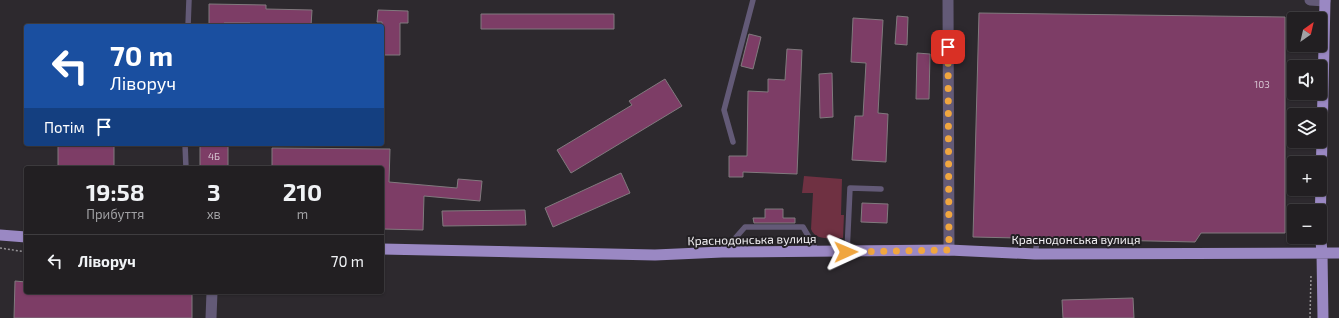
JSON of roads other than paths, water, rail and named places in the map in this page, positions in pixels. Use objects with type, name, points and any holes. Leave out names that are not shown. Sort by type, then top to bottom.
[{"type":"main road","points":[[1323,318],[1320,229],[1325,0]]},
{"type":"main road","points":[[0,235],[24,237]]},
{"type":"main road","name":"Краснодонська вулиця","points":[[384,249],[655,255],[722,252],[949,250],[1035,254],[1339,253]]},
{"type":"street","points":[[948,0],[949,250]]},
{"type":"street","points":[[1310,0],[1325,0]]},
{"type":"street","points":[[212,294],[212,318]]},
{"type":"lane","points":[[188,24],[189,0]]},
{"type":"lane","points":[[733,142],[724,110],[752,0]]},
{"type":"lane","points":[[185,146],[186,166]]},
{"type":"lane","points":[[846,252],[850,188],[881,189]]},
{"type":"lane","points":[[722,252],[745,227],[803,227],[817,252]]},
{"type":"lane","points":[[1035,254],[1037,242]]}]
